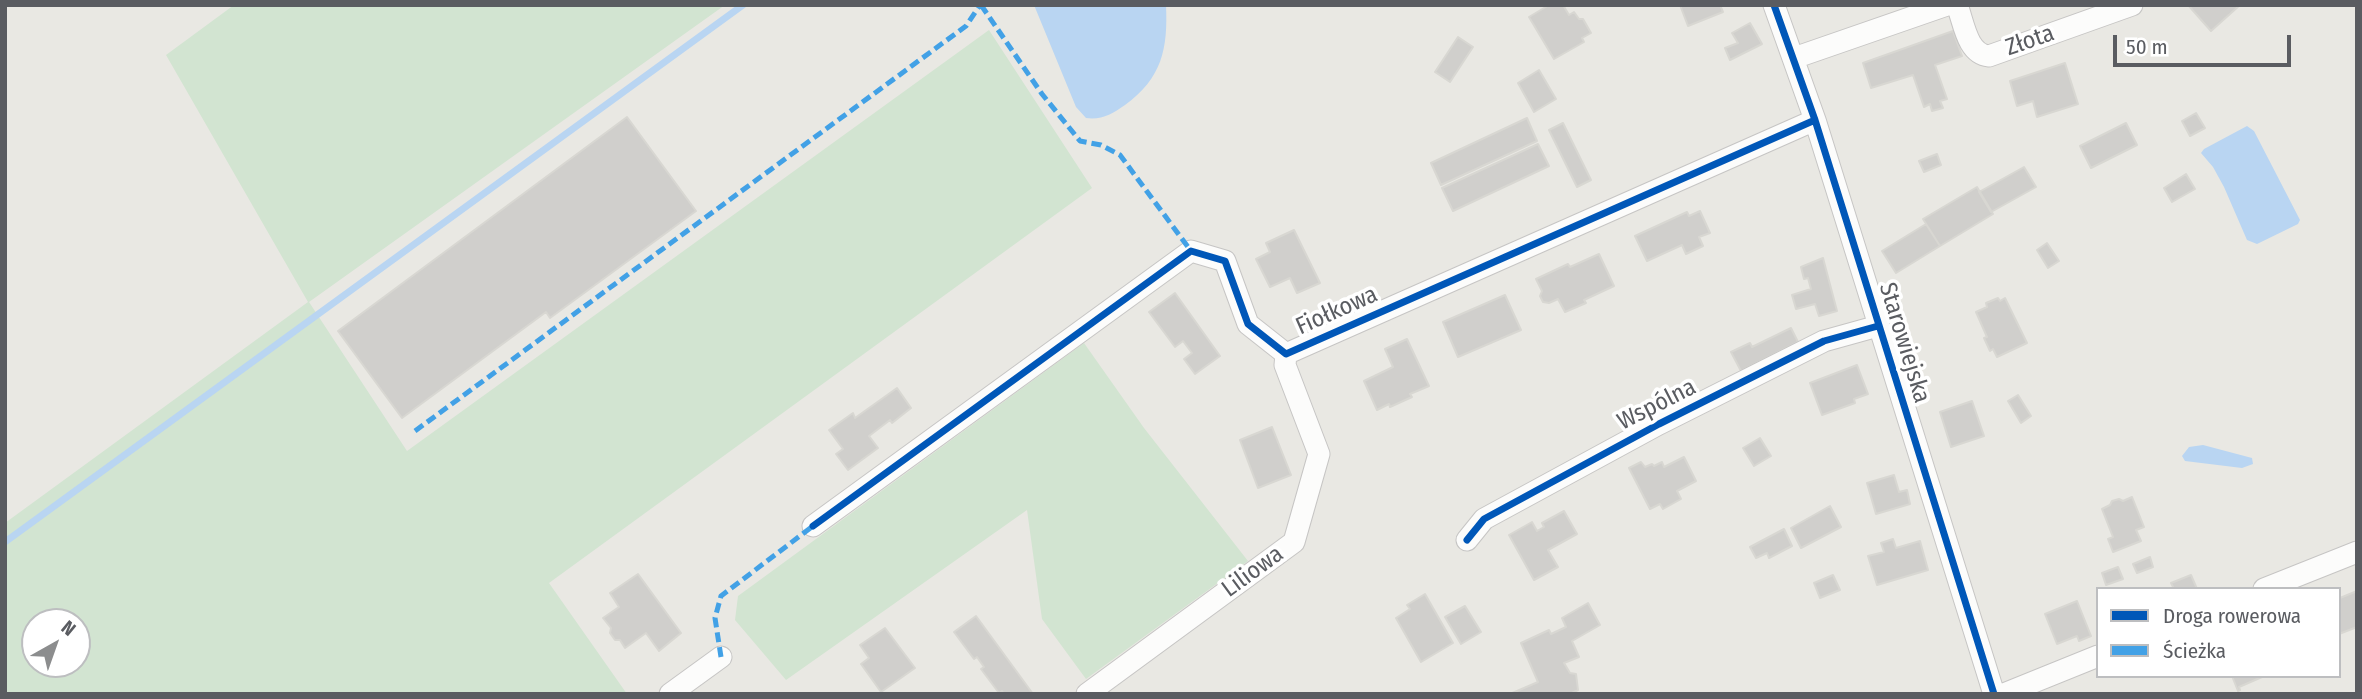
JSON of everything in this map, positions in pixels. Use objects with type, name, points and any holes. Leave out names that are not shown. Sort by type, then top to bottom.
[{"type":"street","name":"Starowiejska","points":[[1774,5],[1815,120],[1994,694]]},
{"type":"street","points":[[1794,58],[1947,5]]},
{"type":"street","name":"Złota","points":[[1957,5],[1972,49],[1981,55],[1989,56],[2132,5]]},
{"type":"street","name":"Fiołkowa","points":[[813,526],[1191,251],[1226,261],[1248,324],[1286,354],[1815,120]]},
{"type":"street","name":"Wspólna","points":[[1467,540],[1484,519],[1659,424],[1824,341],[1878,326]]},
{"type":"street","name":"Liliowa","points":[[1087,694],[1294,542],[1319,454],[1285,365],[1286,354]]},
{"type":"street","points":[[2269,587],[2357,552]]},
{"type":"street","points":[[670,694],[721,657]]},
{"type":"street","points":[[2004,694],[2096,657]]},
{"type":"green space","points":[[234,5],[725,5],[309,302],[407,451],[989,30],[1092,188],[549,583],[627,694],[5,694],[5,523],[308,302],[166,55]]},
{"type":"green space","points":[[1084,343],[1144,428],[1248,561],[1086,679],[1042,619],[1027,510],[786,680],[735,620],[738,596]]},
{"type":"water","points":[[1034,5],[1166,5],[1164,49],[1155,73],[1137,95],[1111,114],[1086,118],[1076,107]]},
{"type":"water","points":[[2247,126],[2254,131],[2300,220],[2298,224],[2257,244],[2247,240],[2224,187],[2201,153]]},
{"type":"water","points":[[2203,445],[2252,458],[2253,464],[2242,468],[2185,461],[2182,456],[2189,447]]},
{"type":"building","points":[[1549,5],[1563,5],[1569,15],[1574,12],[1579,19],[1583,19],[1591,33],[1582,38],[1584,42],[1554,59],[1529,17]]},
{"type":"building","points":[[1680,5],[1720,5],[1723,12],[1688,26]]},
{"type":"building","points":[[2188,5],[2240,5],[2211,31]]},
{"type":"building","points":[[1750,23],[1762,44],[1730,60],[1725,48],[1738,43],[1732,33]]},
{"type":"building","points":[[1953,31],[1962,56],[1935,65],[1947,99],[1940,101],[1943,108],[1932,111],[1930,104],[1924,107],[1913,75],[1871,88],[1863,63]]},
{"type":"building","points":[[1458,37],[1473,47],[1450,82],[1435,72]]},
{"type":"building","points":[[2065,63],[2078,104],[2037,117],[2033,101],[2017,106],[2010,81]]},
{"type":"building","points":[[1539,70],[1556,99],[1534,112],[1518,83]]},
{"type":"building","points":[[2196,113],[2205,128],[2190,136],[2182,121]]},
{"type":"building","points":[[627,117],[696,211],[550,318],[546,312],[402,418],[338,331]]},
{"type":"building","points":[[1527,118],[1537,141],[1441,185],[1431,163]]},
{"type":"building","points":[[1563,123],[1591,180],[1577,187],[1549,130]]},
{"type":"building","points":[[2126,123],[2137,145],[2091,168],[2080,146]]},
{"type":"building","points":[[1538,144],[1549,166],[1453,211],[1442,188]]},
{"type":"building","points":[[1937,154],[1941,165],[1924,172],[1919,161]]},
{"type":"building","points":[[2024,167],[2036,187],[1991,212],[1979,192]]},
{"type":"building","points":[[2186,174],[2195,189],[2172,202],[2164,188]]},
{"type":"building","points":[[1977,187],[1993,214],[1940,246],[1923,219]]},
{"type":"building","points":[[1700,211],[1710,233],[1699,237],[1703,246],[1686,254],[1682,245],[1647,261],[1635,236],[1687,212],[1689,216]]},
{"type":"building","points":[[1926,224],[1940,246],[1896,273],[1882,251]]},
{"type":"building","points":[[1294,230],[1320,283],[1297,293],[1290,278],[1270,287],[1256,259],[1270,252],[1266,243]]},
{"type":"building","points":[[2047,243],[2059,261],[2048,268],[2037,250]]},
{"type":"building","points":[[1599,254],[1614,286],[1565,312],[1558,299],[1549,303],[1543,302],[1540,296],[1542,291],[1536,279],[1568,264],[1570,267]]},
{"type":"building","points":[[1823,258],[1837,311],[1819,316],[1815,304],[1796,309],[1792,295],[1811,289],[1808,278],[1804,279],[1801,267]]},
{"type":"building","points":[[1175,293],[1220,356],[1195,374],[1184,359],[1192,353],[1183,341],[1175,347],[1149,312]]},
{"type":"building","points":[[1505,295],[1521,330],[1458,357],[1443,322]]},
{"type":"building","points":[[1998,298],[2000,301],[2005,298],[2027,343],[1997,357],[1993,349],[1990,351],[1976,312],[1987,307],[1986,303]]},
{"type":"building","points":[[1791,328],[1798,342],[1741,371],[1731,352],[1750,343],[1752,347]]},
{"type":"building","points":[[1407,339],[1429,386],[1410,394],[1412,397],[1377,410],[1364,381],[1393,367],[1385,349]]},
{"type":"building","points":[[1857,365],[1868,394],[1854,399],[1855,403],[1822,415],[1810,383]]},
{"type":"building","points":[[897,388],[911,408],[869,436],[878,448],[848,470],[836,454],[843,449],[829,430],[853,413],[855,418]]},
{"type":"building","points":[[2018,395],[2031,416],[2021,423],[2008,401]]},
{"type":"building","points":[[1972,401],[1984,436],[1951,447],[1940,412]]},
{"type":"building","points":[[1272,427],[1291,475],[1258,488],[1240,440]]},
{"type":"building","points":[[1760,438],[1771,456],[1754,466],[1743,448]]},
{"type":"building","points":[[1684,457],[1696,481],[1677,491],[1681,499],[1663,509],[1660,504],[1650,509],[1629,468],[1641,462],[1645,467],[1662,462],[1664,467]]},
{"type":"building","points":[[1894,475],[1899,492],[1907,490],[1910,504],[1876,514],[1867,483]]},
{"type":"building","points":[[2132,497],[2144,527],[2136,530],[2141,541],[2113,552],[2108,539],[2113,537],[2102,509],[2112,501],[2123,501]]},
{"type":"building","points":[[1830,506],[1841,527],[1801,548],[1791,528]]},
{"type":"building","points":[[1564,511],[1577,534],[1548,550],[1558,567],[1534,580],[1509,535],[1532,522],[1537,531],[1544,527],[1542,523]]},
{"type":"building","points":[[1784,529],[1792,546],[1769,558],[1767,553],[1756,558],[1750,547]]},
{"type":"building","points":[[1893,539],[1896,548],[1920,541],[1928,570],[1877,585],[1868,556],[1884,552],[1881,543]]},
{"type":"building","points":[[2150,557],[2153,567],[2137,573],[2133,564]]},
{"type":"building","points":[[2118,567],[2123,579],[2106,585],[2102,573]]},
{"type":"building","points":[[638,574],[681,633],[659,651],[646,633],[625,648],[620,640],[615,640],[610,633],[611,628],[603,618],[619,607],[610,593]]},
{"type":"building","points":[[1833,575],[1840,590],[1820,598],[1814,583]]},
{"type":"building","points":[[2191,575],[2196,587],[2173,587],[2171,583]]},
{"type":"building","points":[[2357,591],[2357,627],[2341,633],[2341,598]]},
{"type":"building","points":[[1425,594],[1453,643],[1421,662],[1396,618],[1410,609],[1407,605]]},
{"type":"building","points":[[2077,601],[2091,636],[2079,641],[2077,636],[2057,644],[2045,614]]},
{"type":"building","points":[[1588,603],[1600,625],[1572,641],[1579,657],[1564,663],[1570,673],[1576,674],[1578,690],[1570,694],[1510,694],[1538,682],[1521,643],[1549,630],[1551,634],[1566,627],[1562,618]]},
{"type":"building","points":[[1465,606],[1481,632],[1461,644],[1445,617]]},
{"type":"building","points":[[976,616],[1033,694],[999,693],[981,669],[984,667],[977,657],[974,659],[954,632]]},
{"type":"building","points":[[885,628],[915,668],[881,692],[861,664],[869,658],[860,645]]},
{"type":"building","points":[[2233,678],[2260,678],[2239,687],[2238,691]]},
{"type":"waterway","points":[[5,542],[743,5]]},
{"type":"marked path","points":[[415,431],[966,26],[980,5]]},
{"type":"marked path","points":[[981,5],[1042,94],[1080,141],[1101,145],[1120,155],[1191,251]]},
{"type":"marked path","points":[[721,657],[715,618],[721,596],[813,526]]},
{"type":"cycle path","points":[[1774,5],[1815,120],[1994,694]]},
{"type":"cycle path","points":[[813,526],[1191,251],[1225,261],[1248,324],[1286,354],[1815,120]]},
{"type":"cycle path","points":[[1467,540],[1484,519],[1659,424],[1824,341],[1878,326]]}]
